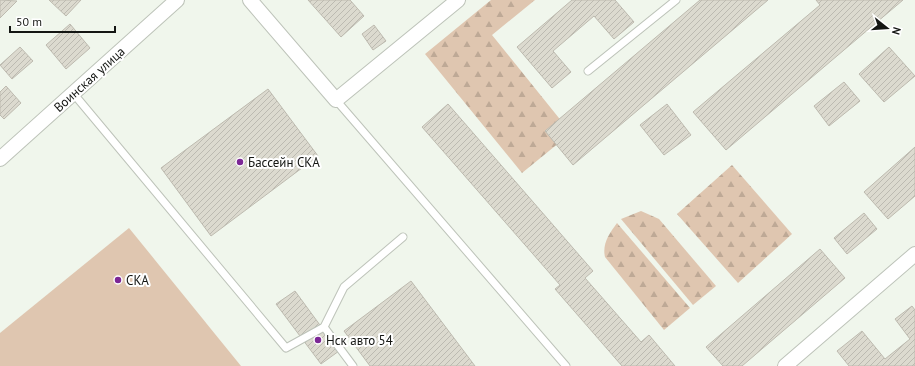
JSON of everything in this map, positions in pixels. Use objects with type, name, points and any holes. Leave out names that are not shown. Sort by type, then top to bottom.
[{"type":"street","name":"Воинская улица","points":[[0,159],[178,0]]},
{"type":"street","points":[[250,0],[336,100],[458,0]]},
{"type":"street","points":[[785,366],[915,254]]},
{"type":"lane","points":[[588,71],[676,0]]},
{"type":"lane","points":[[73,93],[286,348],[324,327],[344,287],[403,237]]},
{"type":"lane","points":[[336,100],[566,366]]},
{"type":"lane","points":[[324,327],[353,366]]},
{"type":"green space","points":[[491,0],[535,0],[492,35],[571,133],[522,173],[425,54]]},
{"type":"green space","points":[[732,165],[792,234],[738,283],[677,214]]},
{"type":"green space","points":[[641,211],[659,219],[716,286],[693,305],[621,219]]},
{"type":"green space","points":[[617,223],[690,308],[664,330],[605,257],[605,243]]},
{"type":"green space","name":"СКА","points":[[129,228],[241,366],[0,366],[0,333]]},
{"type":"building","points":[[0,0],[17,1],[0,18]]},
{"type":"building","points":[[49,0],[81,0],[66,16]]},
{"type":"building","points":[[308,0],[350,0],[364,16],[341,37]]},
{"type":"building","points":[[572,0],[615,0],[634,22],[614,39],[594,16],[553,51],[571,72],[552,88],[517,47]]},
{"type":"building","points":[[700,0],[768,0],[573,165],[545,131]]},
{"type":"building","points":[[816,0],[903,0],[726,150],[693,112],[820,5]]},
{"type":"building","points":[[70,24],[90,48],[66,69],[46,45]]},
{"type":"building","points":[[374,25],[386,41],[373,50],[362,34]]},
{"type":"building","points":[[20,47],[33,61],[12,79],[0,65]]},
{"type":"building","points":[[889,47],[915,76],[884,102],[859,74]]},
{"type":"building","points":[[844,82],[860,101],[829,126],[814,106]]},
{"type":"building","points":[[6,86],[21,103],[4,119],[0,115],[0,92]]},
{"type":"building","name":"Бассейн СКА","points":[[268,89],[318,156],[211,236],[161,168]]},
{"type":"building","points":[[448,104],[593,271],[585,278],[641,342],[649,335],[675,366],[622,366],[555,289],[560,285],[422,127]]},
{"type":"building","points":[[667,104],[691,135],[664,155],[640,125]]},
{"type":"building","points":[[915,147],[915,196],[888,219],[864,192]]},
{"type":"building","points":[[864,213],[877,229],[847,254],[834,238]]},
{"type":"building","points":[[820,249],[845,278],[742,366],[723,366],[706,347]]},
{"type":"building","points":[[411,281],[475,366],[370,366],[344,331]]},
{"type":"building","points":[[295,291],[339,351],[321,364],[276,304]]},
{"type":"building","points":[[912,306],[915,310],[915,366],[849,366],[837,351],[862,331],[885,359],[910,339],[895,319]]},
{"type":"place","name":"Бассейн СКА","points":[[240,162]]},
{"type":"place","name":"СКА","points":[[118,280]]},
{"type":"place","name":"Нск авто 54","points":[[318,340]]}]
